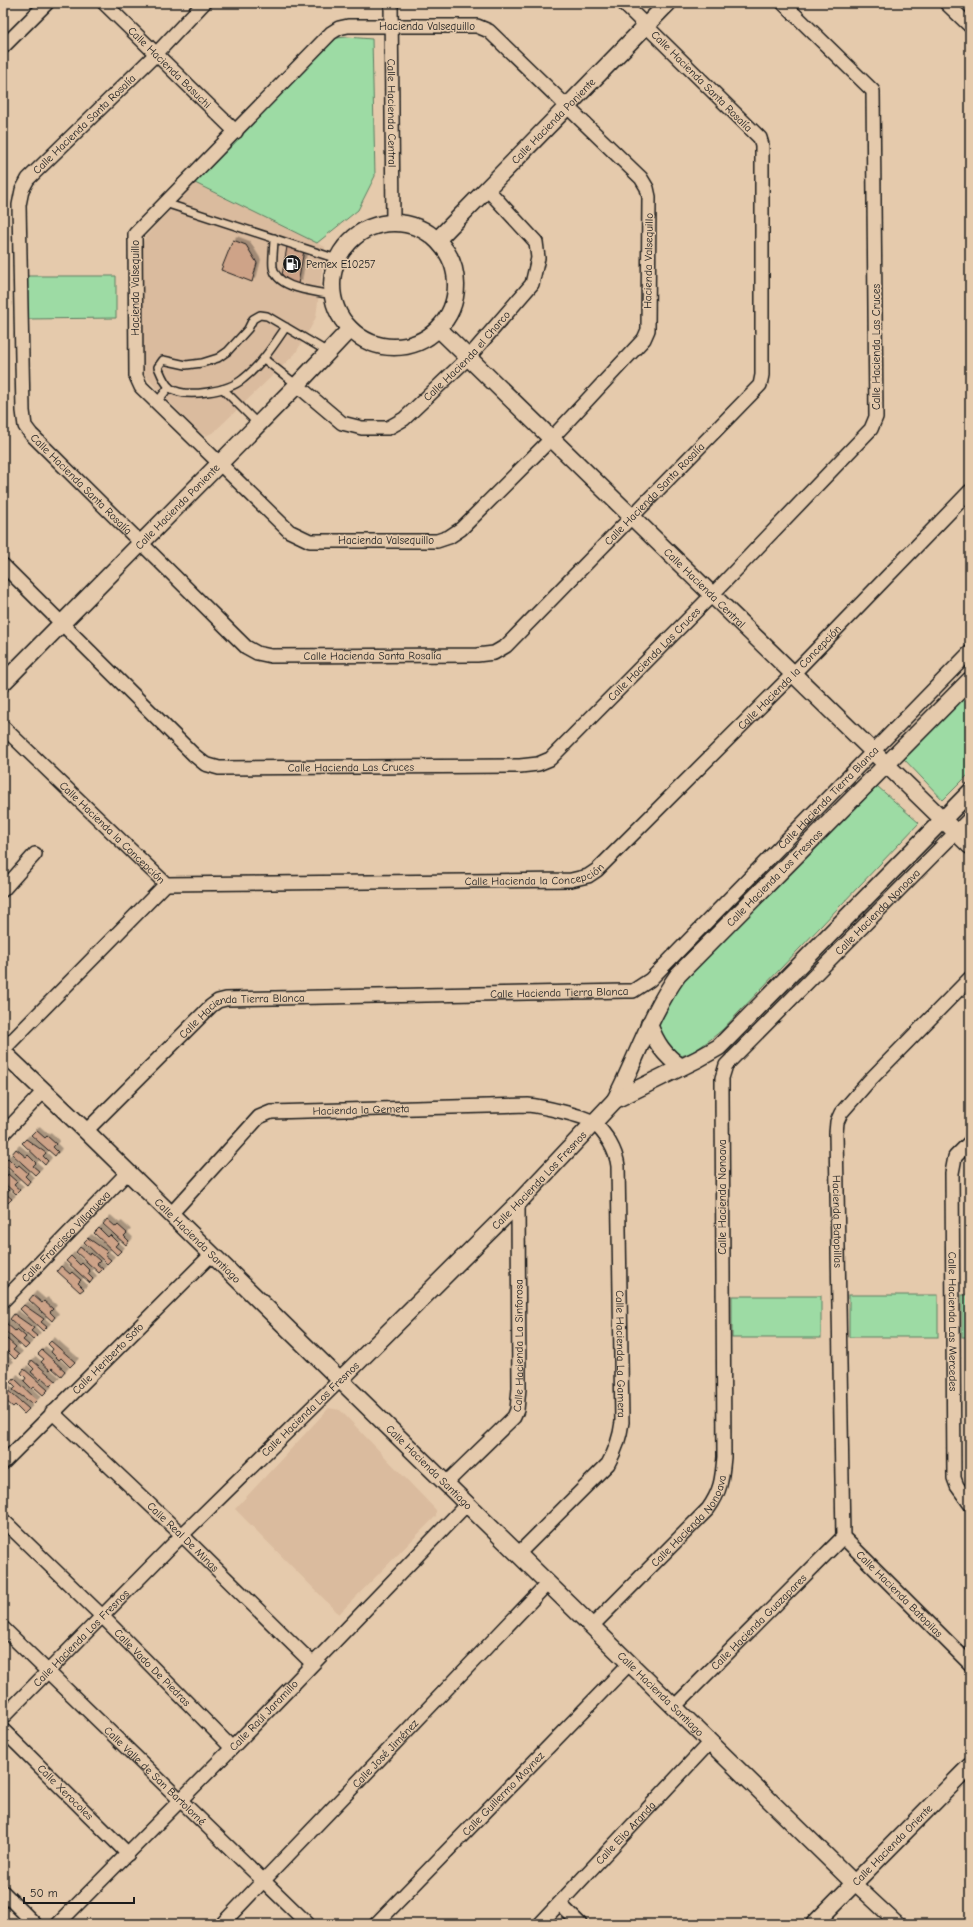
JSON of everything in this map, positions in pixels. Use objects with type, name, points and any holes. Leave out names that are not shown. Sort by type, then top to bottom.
[{"type":"street","points":[[3,47],[47,3]]},
{"type":"street","name":"Calle Hacienda Basuchi","points":[[104,3],[236,132]]},
{"type":"street","name":"Calle Hacienda Santa Rosalía","points":[[204,3],[156,54],[28,179],[22,190],[18,205],[23,411],[25,426],[31,434],[246,647],[257,653],[272,656],[477,655],[494,653],[506,646],[760,385],[762,375],[762,145],[760,138],[623,3]]},
{"type":"street","name":"Calle Hacienda Central","points":[[391,3],[393,222]]},
{"type":"street","name":"Calle Hacienda Poniente","points":[[438,239],[668,3]]},
{"type":"street","name":"Calle Hacienda Las Cruces","points":[[3,565],[194,755],[205,764],[219,768],[520,766],[538,764],[550,759],[712,595],[871,429],[876,417],[873,91],[783,3]]},
{"type":"street","points":[[946,3],[970,26]]},
{"type":"street","name":"Hacienda Valsequillo","points":[[348,26],[483,27],[489,30],[568,106],[641,178],[647,188],[649,197],[648,330],[639,345],[551,438],[461,529],[449,537],[437,541],[303,539],[289,531],[141,387],[136,376],[135,234],[331,33],[339,28],[348,26]]},
{"type":"street","name":"Calle Hacienda el Charco","points":[[297,386],[342,423],[362,428],[388,428],[404,419],[468,358],[532,284],[538,258],[536,242],[487,189]]},
{"type":"street","points":[[393,222],[409,224],[424,230],[438,239],[450,255],[456,274],[457,294],[450,313],[439,329],[418,343],[394,348],[370,343],[350,329],[338,313],[332,295],[332,275],[337,259],[347,244],[360,233],[376,225],[393,222]]},
{"type":"street","name":"Calle Hacienda Poniente","points":[[3,683],[219,462],[297,386],[350,329]]},
{"type":"street","name":"Calle Hacienda Central","points":[[439,329],[970,846]]},
{"type":"street","name":"Calle Hacienda la Concepción","points":[[3,727],[166,884],[570,880],[588,876],[597,870],[793,674],[970,491]]},
{"type":"street","name":"Calle Hacienda Tierra Blanca","points":[[86,1131],[210,1006],[218,1001],[226,999],[633,991],[650,980],[970,652]]},
{"type":"street","name":"Calle Hacienda Los Fresnos","points":[[3,1717],[182,1535],[518,1203],[615,1100],[627,1077],[662,996],[678,975],[970,680]]},
{"type":"street","name":"Calle Hacienda Los Fresnos","points":[[615,1100],[719,1047],[970,792]]},
{"type":"street","name":"Calle Hacienda Nonoava","points":[[592,1626],[708,1509],[717,1496],[722,1483],[724,1457],[723,1071],[726,1065],[970,818]]},
{"type":"street","points":[[4,887],[35,854]]},
{"type":"street","points":[[3,1051],[166,884]]},
{"type":"street","name":"Hacienda Batopillas","points":[[843,1537],[837,1122],[841,1113],[869,1081],[970,978]]},
{"type":"street","points":[[649,1024],[654,1038],[663,1053],[681,1067]]},
{"type":"street","name":"Calle Hacienda Santiago","points":[[3,1051],[854,1883]]},
{"type":"street","points":[[3,1134],[44,1091]]},
{"type":"street","name":"Hacienda la Gemeta","points":[[171,1214],[259,1117],[271,1112],[528,1105],[548,1108],[593,1122]]},
{"type":"street","name":"Calle Hacienda La Gamera","points":[[518,1554],[608,1464],[621,1437],[618,1166],[616,1155],[612,1147],[593,1122]]},
{"type":"street","name":"Calle Hacienda Las Mercedes","points":[[970,1142],[955,1157],[952,1173],[954,1478],[957,1486],[970,1504]]},
{"type":"street","name":"Calle Francisco Villanueva","points":[[3,1301],[128,1172]]},
{"type":"street","name":"Calle Hacienda La Sinforosa","points":[[446,1483],[514,1417],[517,1410],[519,1388],[518,1203]]},
{"type":"street","name":"Calle Heriberto Soto","points":[[3,1463],[52,1412],[212,1254]]},
{"type":"street","name":"Calle Real De Minas","points":[[52,1412],[182,1535],[312,1664]]},
{"type":"street","name":"Calle Raúl Jaramillo","points":[[58,1924],[232,1748],[467,1504]]},
{"type":"street","name":"Calle Vado De Piedras","points":[[3,1520],[102,1616],[232,1748]]},
{"type":"street","name":"Calle Hacienda Batopilas","points":[[843,1537],[970,1664]]},
{"type":"street","name":"Calle Hacienda Guazapares","points":[[674,1707],[843,1537]]},
{"type":"street","name":"Calle José Jiménez","points":[[222,1924],[265,1881],[548,1583]]},
{"type":"street","name":"Calle Valle de San Bartolomé","points":[[3,1628],[308,1924]]},
{"type":"street","name":"Calle Guillermo Maynez","points":[[376,1924],[630,1663]]},
{"type":"street","name":"Calle Xerocoles","points":[[3,1730],[128,1854]]},
{"type":"street","name":"Calle Elio Aranda","points":[[540,1924],[710,1742]]},
{"type":"street","name":"Calle Hacienda Oriente","points":[[814,1924],[970,1766]]},
{"type":"street","points":[[854,1883],[898,1924]]},
{"type":"street","points":[[3,1892],[35,1924]]},
{"type":"street","points":[[560,1904],[580,1924]]},
{"type":"lane","points":[[165,203],[337,259]]},
{"type":"lane","points":[[274,238],[273,268],[276,278],[285,284],[332,295]]},
{"type":"lane","points":[[286,327],[264,359],[242,380],[223,389],[192,394],[176,391],[169,387],[158,367],[163,360],[186,365],[202,363],[218,358],[228,352],[248,329],[253,319],[260,315],[267,316],[286,327],[328,352]]},
{"type":"lane","points":[[264,359],[297,386]]},
{"type":"lane","points":[[156,402],[169,387]]},
{"type":"lane","points":[[223,389],[258,424]]},
{"type":"shaded area","points":[[195,183],[325,247],[316,317],[295,354],[214,432],[206,436],[197,431],[146,377],[141,368],[143,242],[146,236]]},
{"type":"shaded area","points":[[329,1408],[340,1410],[436,1510],[436,1516],[339,1614],[235,1509]]},
{"type":"green space","points":[[347,37],[372,39],[375,176],[358,210],[317,243],[195,183],[329,44],[337,38]]},
{"type":"green space","points":[[27,276],[116,276],[116,318],[27,319]]},
{"type":"green space","points":[[970,689],[970,773],[943,800],[903,758]]},
{"type":"green space","points":[[877,786],[919,823],[722,1030],[689,1053],[677,1056],[668,1054],[655,1022],[669,992],[870,788]]},
{"type":"green space","points":[[849,1295],[938,1295],[938,1337],[849,1337]]},
{"type":"green space","points":[[962,1295],[970,1295],[970,1337],[962,1337]]},
{"type":"green space","points":[[732,1296],[821,1296],[821,1338],[732,1338]]},
{"type":"building","points":[[233,240],[246,245],[257,263],[252,282],[221,270]]},
{"type":"building","points":[[287,247],[304,250],[298,284],[281,281]]},
{"type":"building","points":[[36,1130],[45,1138],[47,1136],[56,1144],[53,1147],[58,1152],[55,1156],[31,1135]]},
{"type":"building","points":[[26,1139],[46,1153],[43,1156],[48,1161],[45,1165],[22,1143]]},
{"type":"building","points":[[16,1149],[26,1157],[28,1155],[36,1163],[33,1166],[39,1171],[35,1175],[12,1154]]},
{"type":"building","points":[[8,1158],[17,1167],[19,1165],[28,1173],[25,1176],[30,1181],[27,1185],[3,1163]]},
{"type":"building","points":[[3,1173],[7,1176],[8,1174],[17,1182],[14,1185],[20,1190],[16,1194],[3,1182]]},
{"type":"building","points":[[3,1185],[9,1191],[6,1194],[12,1199],[8,1203],[3,1198]]},
{"type":"building","points":[[107,1219],[116,1227],[118,1225],[127,1233],[124,1236],[129,1241],[126,1245],[103,1224]]},
{"type":"building","points":[[99,1228],[108,1237],[110,1235],[118,1243],[115,1246],[121,1251],[117,1255],[94,1233]]},
{"type":"building","points":[[88,1238],[108,1252],[105,1255],[111,1260],[107,1264],[84,1242]]},
{"type":"building","points":[[80,1247],[90,1255],[91,1253],[100,1261],[97,1264],[103,1269],[99,1273],[76,1252]]},
{"type":"building","points":[[71,1256],[80,1265],[82,1263],[90,1271],[88,1274],[93,1279],[90,1283],[66,1261]]},
{"type":"building","points":[[61,1266],[70,1274],[72,1272],[81,1280],[78,1283],[84,1289],[80,1292],[57,1271]]},
{"type":"building","points":[[33,1295],[42,1303],[44,1301],[53,1309],[50,1312],[55,1317],[52,1321],[29,1300]]},
{"type":"building","points":[[24,1305],[44,1319],[41,1322],[47,1327],[43,1331],[20,1309]]},
{"type":"building","points":[[14,1314],[34,1328],[31,1331],[37,1336],[33,1340],[10,1319]]},
{"type":"building","points":[[6,1323],[15,1331],[17,1329],[26,1337],[23,1340],[29,1345],[25,1349],[3,1329]]},
{"type":"building","points":[[3,1339],[6,1341],[7,1339],[16,1347],[13,1350],[19,1355],[15,1359],[3,1347]]},
{"type":"building","points":[[51,1341],[75,1362],[70,1367],[61,1358],[59,1360],[51,1352],[53,1349],[48,1344]]},
{"type":"building","points":[[42,1350],[65,1371],[61,1376],[52,1368],[50,1370],[41,1362],[44,1359],[38,1354]]},
{"type":"building","points":[[3,1353],[7,1357],[4,1359],[10,1365],[6,1368],[3,1365]]},
{"type":"building","points":[[32,1360],[56,1381],[51,1386],[42,1378],[40,1380],[31,1372],[34,1369],[29,1364]]},
{"type":"building","points":[[24,1369],[48,1390],[43,1395],[34,1387],[32,1389],[24,1381],[26,1378],[21,1373]]},
{"type":"building","points":[[14,1378],[37,1400],[33,1404],[13,1390],[16,1387],[11,1382]]},
{"type":"building","points":[[5,1388],[29,1409],[24,1414],[15,1405],[13,1407],[5,1400],[7,1397],[3,1392]]},
{"type":"place","name":"Pemex E10257","points":[[292,264]]}]
